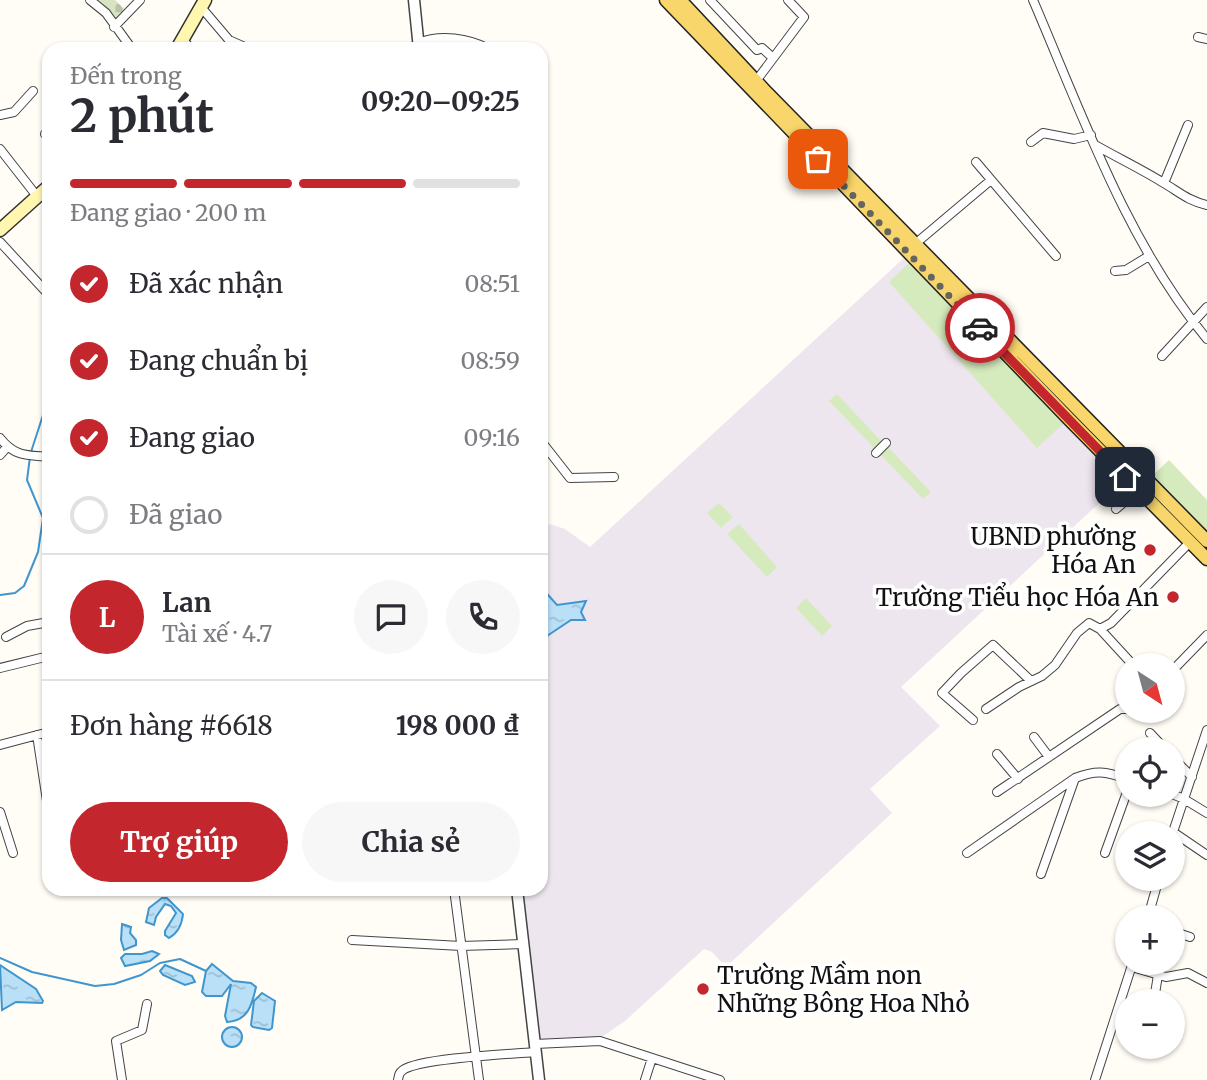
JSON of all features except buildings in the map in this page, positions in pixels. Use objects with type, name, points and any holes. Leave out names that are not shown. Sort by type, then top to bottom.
[{"type":"main road","points":[[666,0],[1207,541]]},
{"type":"main road","points":[[683,1],[1138,490],[1207,559]]},
{"type":"main road","points":[[186,42],[203,3]]},
{"type":"main road","points":[[0,230],[42,196]]},
{"type":"street","points":[[90,0],[106,13],[126,42]]},
{"type":"street","points":[[114,27],[140,0]]},
{"type":"street","points":[[414,0],[419,42]]},
{"type":"street","points":[[710,0],[757,50],[762,48],[773,58]]},
{"type":"street","points":[[756,81],[804,17],[788,0]]},
{"type":"street","points":[[1033,0],[1091,135],[1149,256],[1167,286],[1207,339]]},
{"type":"street","points":[[203,3],[227,42]]},
{"type":"street","points":[[426,42],[434,38],[474,42]]},
{"type":"street","points":[[0,116],[14,112],[33,91]]},
{"type":"street","points":[[1164,183],[1188,125]]},
{"type":"street","points":[[1031,142],[1044,133],[1074,139],[1091,135]]},
{"type":"street","points":[[1097,146],[1164,183],[1192,202],[1207,205]]},
{"type":"street","points":[[0,149],[42,192]]},
{"type":"street","points":[[1106,166],[1112,154]]},
{"type":"street","points":[[976,162],[1056,256]]},
{"type":"street","points":[[911,247],[991,180]]},
{"type":"street","points":[[0,242],[42,287]]},
{"type":"street","points":[[1115,271],[1126,270],[1149,256]]},
{"type":"street","points":[[1162,356],[1207,307]]},
{"type":"street","points":[[0,438],[7,447],[25,455],[42,456]]},
{"type":"street","points":[[876,453],[886,443]]},
{"type":"street","points":[[0,456],[7,447]]},
{"type":"street","points":[[549,452],[566,475],[573,479],[614,477]]},
{"type":"street","points":[[1116,509],[1138,490]]},
{"type":"street","points":[[1100,629],[1111,623],[1190,542]]},
{"type":"street","points":[[6,637],[27,626],[42,623]]},
{"type":"street","points":[[986,709],[1055,665],[1085,624],[1089,623],[1100,629],[1122,653]]},
{"type":"street","points":[[1185,658],[1207,635]]},
{"type":"street","points":[[973,720],[942,693],[993,645],[1031,681]]},
{"type":"street","points":[[0,668],[42,658]]},
{"type":"street","points":[[997,792],[1115,712]]},
{"type":"street","points":[[1185,796],[1207,730]]},
{"type":"street","points":[[1150,733],[1154,737]]},
{"type":"street","points":[[1,742],[42,734]]},
{"type":"street","points":[[37,735],[42,762]]},
{"type":"street","points":[[1034,737],[1049,757]]},
{"type":"street","points":[[997,754],[1017,779]]},
{"type":"street","points":[[1185,770],[1192,777]]},
{"type":"street","points":[[967,853],[1075,778],[1092,771],[1115,775]]},
{"type":"street","points":[[1041,874],[1075,778]]},
{"type":"street","points":[[1185,800],[1207,813]]},
{"type":"street","points":[[1105,853],[1122,807]]},
{"type":"street","points":[[0,812],[13,852]]},
{"type":"street","points":[[1185,841],[1207,855]]},
{"type":"street","points":[[0,845],[10,842]]},
{"type":"street","points":[[455,896],[479,1080]]},
{"type":"street","points":[[518,896],[539,1080]]},
{"type":"street","points":[[1185,935],[1191,937]]},
{"type":"street","points":[[352,940],[461,946],[523,944]]},
{"type":"street","points":[[1185,974],[1207,983]]},
{"type":"street","points":[[1095,1080],[1130,975]]},
{"type":"street","points":[[1156,989],[1158,975],[1179,975]]},
{"type":"street","points":[[122,1080],[116,1041],[142,1030],[147,1004]]},
{"type":"street","points":[[398,1080],[404,1069],[476,1056],[600,1041],[720,1080]]},
{"type":"street","points":[[645,1080],[652,1058]]},
{"type":"shaded area","points":[[906,256],[1123,481],[901,687],[940,726],[870,789],[892,813],[726,967],[712,952],[704,949],[625,1021],[600,1038],[538,1041],[522,896],[548,896],[548,526],[565,529],[590,547]]},
{"type":"green space","points":[[94,0],[115,0],[126,11],[114,23]]},
{"type":"green space","points":[[911,261],[1065,422],[1037,448],[889,282]]},
{"type":"green space","points":[[837,394],[883,443],[876,450],[829,401]]},
{"type":"green space","points":[[887,446],[931,492],[923,499],[879,453]]},
{"type":"green space","points":[[1169,460],[1207,500],[1207,535],[1151,477]]},
{"type":"green space","points":[[719,503],[733,517],[721,528],[707,513]]},
{"type":"green space","points":[[739,524],[777,567],[767,577],[727,534]]},
{"type":"green space","points":[[806,598],[832,626],[822,636],[796,608]]},
{"type":"water","points":[[548,595],[557,605],[586,601],[581,612],[585,620],[571,620],[548,635]]},
{"type":"water","points":[[162,898],[167,898],[183,914],[179,928],[169,938],[165,931],[176,913],[171,906],[165,904],[154,925],[146,922],[149,908]]},
{"type":"water","points":[[122,924],[131,927],[130,933],[136,940],[136,945],[124,950],[121,940]]},
{"type":"water","points":[[152,951],[159,954],[150,961],[125,966],[121,958],[125,954]]},
{"type":"water","points":[[212,964],[233,981],[251,983],[256,987],[251,1006],[240,1019],[227,1022],[225,1016],[231,984],[222,996],[206,996],[202,992],[206,971]]},
{"type":"water","points":[[0,965],[36,989],[42,1003],[16,1002],[2,1010]]},
{"type":"water","points":[[165,965],[192,976],[195,982],[185,985],[163,975],[160,971]]},
{"type":"water","points":[[262,993],[275,1001],[272,1028],[269,1030],[251,1025],[254,1001]]},
{"type":"water","points":[[232,1027],[239,1030],[242,1037],[239,1044],[232,1047],[225,1044],[222,1037],[225,1030]]},
{"type":"waterway","points":[[31,452],[42,418]]},
{"type":"waterway","points":[[30,457],[27,480],[42,516]]},
{"type":"waterway","points":[[0,595],[15,593],[24,586],[38,552],[42,525]]},
{"type":"waterway","points":[[0,958],[32,972],[95,986],[114,984],[141,975],[160,963],[180,959],[206,971]]},
{"type":"way so far","points":[[818,159],[980,328]]},
{"type":"place","name":"UBND phường Hóa An","points":[[1150,550]]},
{"type":"place","name":"Trường Tiểu học Hóa An","points":[[1173,597]]},
{"type":"place","name":"Trường Mầm non Những Bông Hoa Nhỏ","points":[[703,989]]},
{"type":"route","points":[[980,328],[1125,477]]}]
